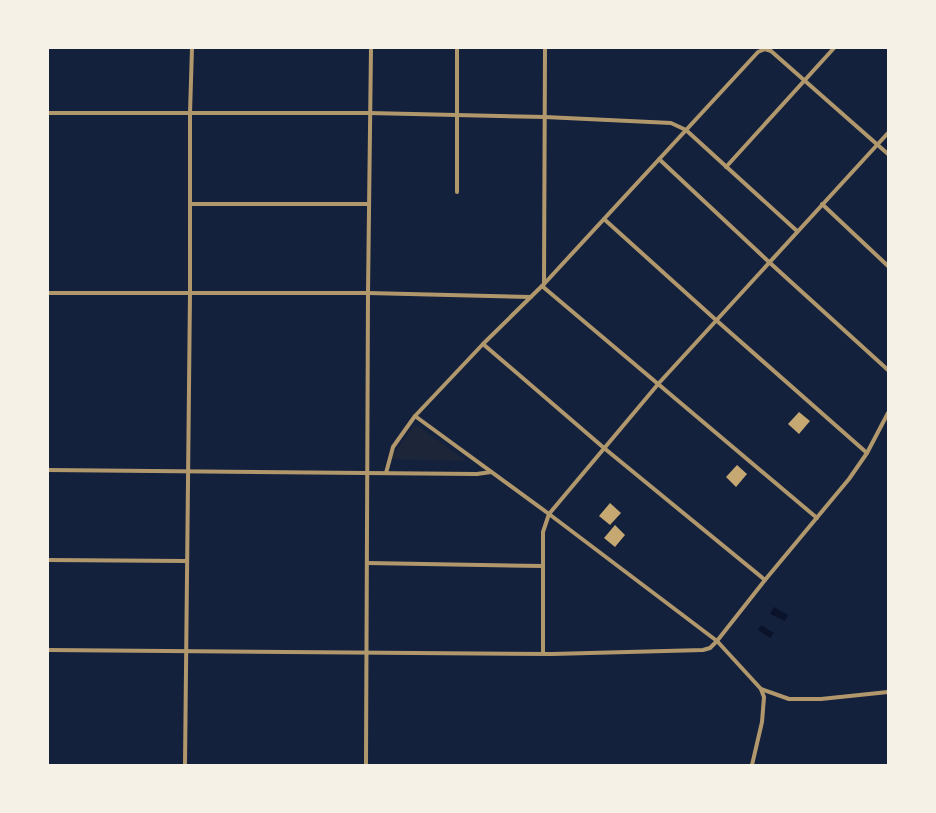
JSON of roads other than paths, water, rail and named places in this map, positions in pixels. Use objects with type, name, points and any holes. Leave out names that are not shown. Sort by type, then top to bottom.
[{"type":"street","points":[[185,765],[190,293],[190,113],[192,48]]},
{"type":"street","points":[[366,765],[368,204],[371,48]]},
{"type":"street","points":[[457,48],[457,192]]},
{"type":"street","points":[[543,285],[545,48]]},
{"type":"street","points":[[726,167],[834,48]]},
{"type":"street","points":[[386,473],[393,447],[415,416],[483,344],[543,285],[758,52],[765,49],[771,51],[888,154]]},
{"type":"street","points":[[48,113],[369,113],[544,117],[672,123],[686,130],[797,231]]},
{"type":"street","points":[[543,653],[543,532],[549,514],[659,383],[888,133]]},
{"type":"street","points":[[659,159],[769,262],[888,370]]},
{"type":"street","points":[[190,204],[368,204]]},
{"type":"street","points":[[822,204],[888,266]]},
{"type":"street","points":[[604,219],[867,453]]},
{"type":"street","points":[[543,285],[817,518]]},
{"type":"street","points":[[48,293],[368,293],[531,297]]},
{"type":"street","points":[[483,344],[604,448],[765,580]]},
{"type":"street","points":[[48,650],[543,653],[703,650],[710,648],[717,641],[765,580],[849,479],[867,453],[888,413]]},
{"type":"street","points":[[415,416],[549,514],[717,641],[761,689],[764,696],[762,722],[752,765]]},
{"type":"street","points":[[48,470],[477,474],[491,472]]},
{"type":"street","points":[[48,560],[186,561]]},
{"type":"street","points":[[367,563],[542,566]]},
{"type":"street","points":[[761,689],[789,699],[821,699],[888,692]]}]
